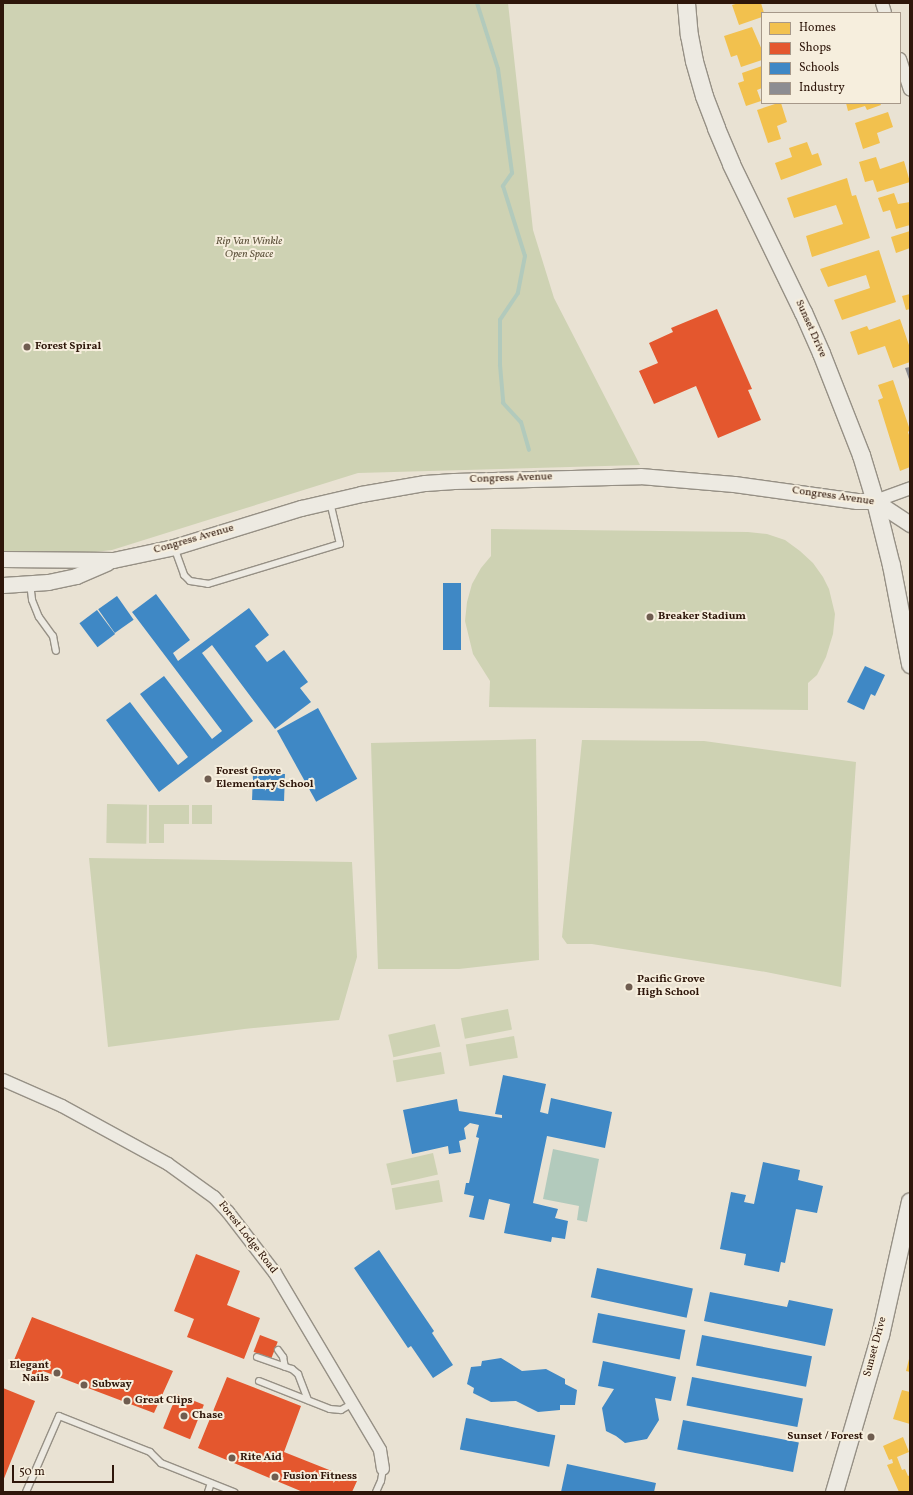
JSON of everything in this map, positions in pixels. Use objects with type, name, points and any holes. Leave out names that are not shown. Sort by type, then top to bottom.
[{"type":"main road","name":"Sunset Drive","points":[[686,3],[689,35],[694,61],[704,96],[716,128],[731,164],[782,267],[821,353],[861,455],[875,501],[896,588],[910,664]]},
{"type":"main road","name":"Sunset Drive","points":[[834,1492],[880,1335],[910,1201]]},
{"type":"street","points":[[901,62],[910,89]]},
{"type":"street","name":"Congress Avenue","points":[[3,586],[48,582],[76,576],[113,560],[174,547],[301,508],[425,483],[640,476],[734,484],[857,501],[875,501],[910,524]]},
{"type":"street","points":[[875,501],[910,488]]},
{"type":"street","name":"Congress Avenue","points":[[3,559],[113,560]]},
{"type":"street","name":"Forest Lodge Road","points":[[3,1080],[62,1106],[168,1164],[214,1197],[228,1212],[275,1273],[380,1450],[383,1469]]},
{"type":"lane","points":[[174,547],[184,575],[190,581],[197,584],[208,584],[340,544],[330,502]]},
{"type":"lane","points":[[30,583],[32,600],[38,617],[54,636],[56,651]]},
{"type":"lane","points":[[278,1350],[283,1357],[285,1367]]},
{"type":"lane","points":[[257,1357],[285,1367],[298,1374],[308,1400]]},
{"type":"lane","points":[[259,1381],[330,1409],[341,1410],[353,1403]]},
{"type":"lane","points":[[26,1492],[59,1416],[150,1452],[161,1463],[234,1492]]},
{"type":"lane","points":[[376,1492],[381,1481],[383,1469]]},
{"type":"lane","points":[[208,1492],[212,1483]]},
{"type":"green space","name":"Rip Van Winkle Open Space","points":[[3,3],[508,3],[533,230],[554,298],[640,465],[358,473],[112,550],[70,555],[3,559]]},
{"type":"green space","name":"Breaker Stadium","points":[[491,529],[748,532],[767,534],[785,540],[813,563],[823,577],[829,589],[835,614],[833,634],[826,657],[817,675],[808,683],[808,710],[489,707],[490,681],[473,654],[465,621],[467,602],[472,584],[481,568],[491,556]]},
{"type":"green space","points":[[536,739],[539,960],[459,969],[378,969],[371,743]]},
{"type":"green space","points":[[582,740],[704,741],[856,762],[841,987],[766,972],[592,944],[567,944],[562,937]]},
{"type":"green space","points":[[107,804],[147,805],[146,844],[106,843]]},
{"type":"green space","points":[[149,805],[189,805],[189,824],[164,824],[164,843],[149,843]]},
{"type":"green space","points":[[192,805],[212,805],[212,824],[192,824]]},
{"type":"green space","points":[[89,858],[352,862],[357,957],[339,1020],[244,1029],[108,1047]]},
{"type":"green space","points":[[508,1009],[512,1030],[465,1039],[461,1018]]},
{"type":"green space","points":[[435,1024],[440,1046],[393,1057],[388,1035]]},
{"type":"green space","points":[[514,1036],[518,1058],[470,1066],[466,1045]]},
{"type":"green space","points":[[441,1052],[445,1074],[397,1082],[393,1061]]},
{"type":"green space","points":[[433,1153],[438,1174],[391,1185],[386,1164]]},
{"type":"green space","points":[[439,1180],[443,1202],[396,1210],[392,1188]]},
{"type":"shaded area","points":[[553,1149],[599,1159],[587,1222],[577,1220],[579,1206],[543,1199]]},
{"type":"building: Homes","points":[[739,3],[761,3],[764,12],[761,12],[761,17],[739,25],[732,5]]},
{"type":"building: Homes","points":[[752,27],[761,48],[761,60],[741,67],[737,55],[731,57],[724,36]]},
{"type":"building: Homes","points":[[761,66],[761,88],[757,90],[761,101],[746,106],[738,83],[744,81],[742,73]]},
{"type":"building: Homes","points":[[775,104],[781,104],[787,122],[777,126],[781,139],[768,143],[757,110]]},
{"type":"building: Homes","points":[[846,104],[881,105],[867,110],[865,106],[848,111]]},
{"type":"building: Homes","points":[[888,112],[893,127],[877,133],[880,143],[863,149],[855,123]]},
{"type":"building: Homes","points":[[807,142],[812,155],[818,153],[822,165],[781,180],[775,163],[792,157],[789,148]]},
{"type":"building: Homes","points":[[876,157],[880,169],[904,161],[910,182],[877,192],[873,180],[865,182],[859,162]]},
{"type":"building: Homes","points":[[847,178],[852,196],[856,195],[870,238],[812,257],[806,236],[843,224],[836,205],[794,218],[787,198]]},
{"type":"building: Homes","points":[[894,193],[898,204],[910,202],[910,225],[896,229],[890,210],[883,212],[878,198]]},
{"type":"building: Homes","points":[[910,231],[910,248],[896,253],[891,237]]},
{"type":"building: Homes","points":[[879,250],[896,302],[842,320],[834,300],[870,288],[866,275],[828,287],[820,269]]},
{"type":"building: Homes","points":[[910,294],[910,309],[906,310],[902,296]]},
{"type":"building: Homes","points":[[900,319],[910,348],[910,362],[893,368],[885,346],[858,355],[850,332],[867,326],[869,330]]},
{"type":"building: Homes","points":[[893,380],[910,430],[908,432],[910,438],[910,467],[900,471],[878,400],[883,398],[878,385]]},
{"type":"building: Homes","points":[[910,1359],[910,1372],[906,1371]]},
{"type":"building: Homes","points":[[902,1390],[910,1392],[910,1424],[893,1419]]},
{"type":"building: Homes","points":[[903,1437],[909,1452],[897,1457],[902,1470],[905,1469],[908,1476],[910,1475],[910,1492],[899,1492],[887,1465],[893,1463],[892,1459],[889,1460],[883,1446]]},
{"type":"building: Shops","points":[[717,309],[752,389],[748,390],[761,420],[718,438],[696,386],[654,404],[639,371],[658,363],[649,343],[673,332],[671,328]]},
{"type":"building: Shops","points":[[196,1254],[240,1271],[227,1305],[260,1318],[244,1359],[187,1337],[194,1319],[174,1311]]},
{"type":"building: Shops","points":[[32,1317],[173,1371],[154,1413],[43,1371],[41,1378],[12,1365]]},
{"type":"building: Shops","points":[[260,1335],[278,1342],[271,1359],[254,1352]]},
{"type":"building: Shops","points":[[227,1377],[301,1406],[284,1452],[357,1481],[352,1492],[303,1492],[198,1448]]},
{"type":"building: Shops","points":[[3,1388],[35,1401],[3,1481]]},
{"type":"building: Shops","name":"Chase","points":[[177,1394],[204,1405],[190,1439],[163,1428]]},
{"type":"building: Schools","points":[[443,583],[461,583],[461,650],[443,650]]},
{"type":"building: Schools","points":[[156,594],[190,640],[173,653],[178,661],[249,608],[269,635],[255,646],[267,662],[284,650],[308,682],[300,688],[311,702],[275,729],[212,645],[202,653],[253,721],[159,792],[106,720],[130,702],[178,765],[188,757],[140,694],[164,676],[212,739],[222,731],[132,612]]},
{"type":"building: Schools","points":[[117,596],[134,620],[115,633],[98,609]]},
{"type":"building: Schools","points":[[97,610],[115,634],[97,647],[79,623]]},
{"type":"building: Schools","points":[[865,666],[885,675],[875,696],[871,694],[864,710],[847,702]]},
{"type":"building: Schools","points":[[318,708],[357,779],[316,802],[277,731]]},
{"type":"building: Schools","points":[[253,773],[285,774],[284,801],[252,800]]},
{"type":"building: Schools","points":[[503,1075],[546,1084],[540,1112],[548,1114],[551,1098],[612,1112],[605,1148],[547,1136],[533,1203],[558,1209],[555,1218],[568,1221],[565,1239],[552,1237],[551,1242],[504,1233],[510,1204],[489,1199],[484,1220],[469,1217],[474,1196],[464,1194],[466,1183],[469,1183],[479,1138],[476,1137],[479,1125],[470,1123],[464,1128],[466,1139],[459,1141],[461,1152],[449,1154],[448,1146],[412,1154],[403,1110],[457,1099],[459,1111],[502,1118],[502,1115],[495,1114]]},
{"type":"building: Schools","points":[[763,1162],[800,1170],[798,1180],[823,1186],[817,1213],[796,1209],[785,1263],[781,1262],[779,1272],[744,1265],[746,1254],[720,1249],[731,1192],[746,1195],[744,1202],[754,1204]]},
{"type":"building: Schools","points":[[379,1250],[434,1331],[432,1333],[453,1365],[433,1378],[411,1346],[408,1348],[354,1268]]},
{"type":"building: Schools","points":[[597,1268],[693,1288],[687,1318],[591,1297]]},
{"type":"building: Schools","points":[[710,1292],[787,1307],[789,1300],[833,1309],[825,1346],[704,1321]]},
{"type":"building: Schools","points":[[598,1313],[685,1330],[680,1359],[592,1342]]},
{"type":"building: Schools","points":[[702,1335],[812,1356],[806,1387],[696,1365]]},
{"type":"building: Schools","points":[[501,1358],[522,1371],[546,1369],[565,1379],[565,1384],[577,1390],[575,1405],[560,1405],[560,1410],[538,1412],[516,1401],[491,1402],[473,1393],[474,1388],[467,1384],[471,1367],[481,1366],[482,1361]]},
{"type":"building: Schools","points":[[603,1361],[676,1377],[671,1401],[655,1398],[659,1420],[647,1439],[625,1443],[606,1431],[602,1408],[614,1389],[598,1386]]},
{"type":"building: Schools","points":[[692,1377],[803,1399],[797,1427],[686,1405]]},
{"type":"building: Schools","points":[[466,1418],[555,1435],[549,1467],[460,1449]]},
{"type":"building: Schools","points":[[683,1420],[799,1443],[793,1472],[677,1449]]},
{"type":"building: Schools","points":[[567,1464],[656,1483],[654,1492],[561,1492]]},
{"type":"building: Industry","points":[[910,367],[910,382],[905,368]]},
{"type":"waterway","points":[[477,3],[498,69],[512,173],[503,186],[525,256],[518,293],[500,320],[500,365],[503,403],[521,422],[529,450]]},
{"type":"place","name":"Forest Spiral","points":[[27,347]]},
{"type":"place","name":"Breaker Stadium","points":[[650,617]]},
{"type":"place","name":"Forest Grove Elementary School","points":[[208,779]]},
{"type":"place","name":"Pacific Grove High School","points":[[629,987]]},
{"type":"place","name":"Elegant Nails","points":[[57,1373]]},
{"type":"place","name":"Subway","points":[[84,1385]]},
{"type":"place","name":"Great Clips","points":[[127,1401]]},
{"type":"place","name":"Chase","points":[[184,1416]]},
{"type":"place","name":"Sunset / Forest","points":[[871,1437]]},
{"type":"place","name":"Rite Aid","points":[[232,1458]]},
{"type":"place","name":"Fusion Fitness","points":[[275,1477]]}]
